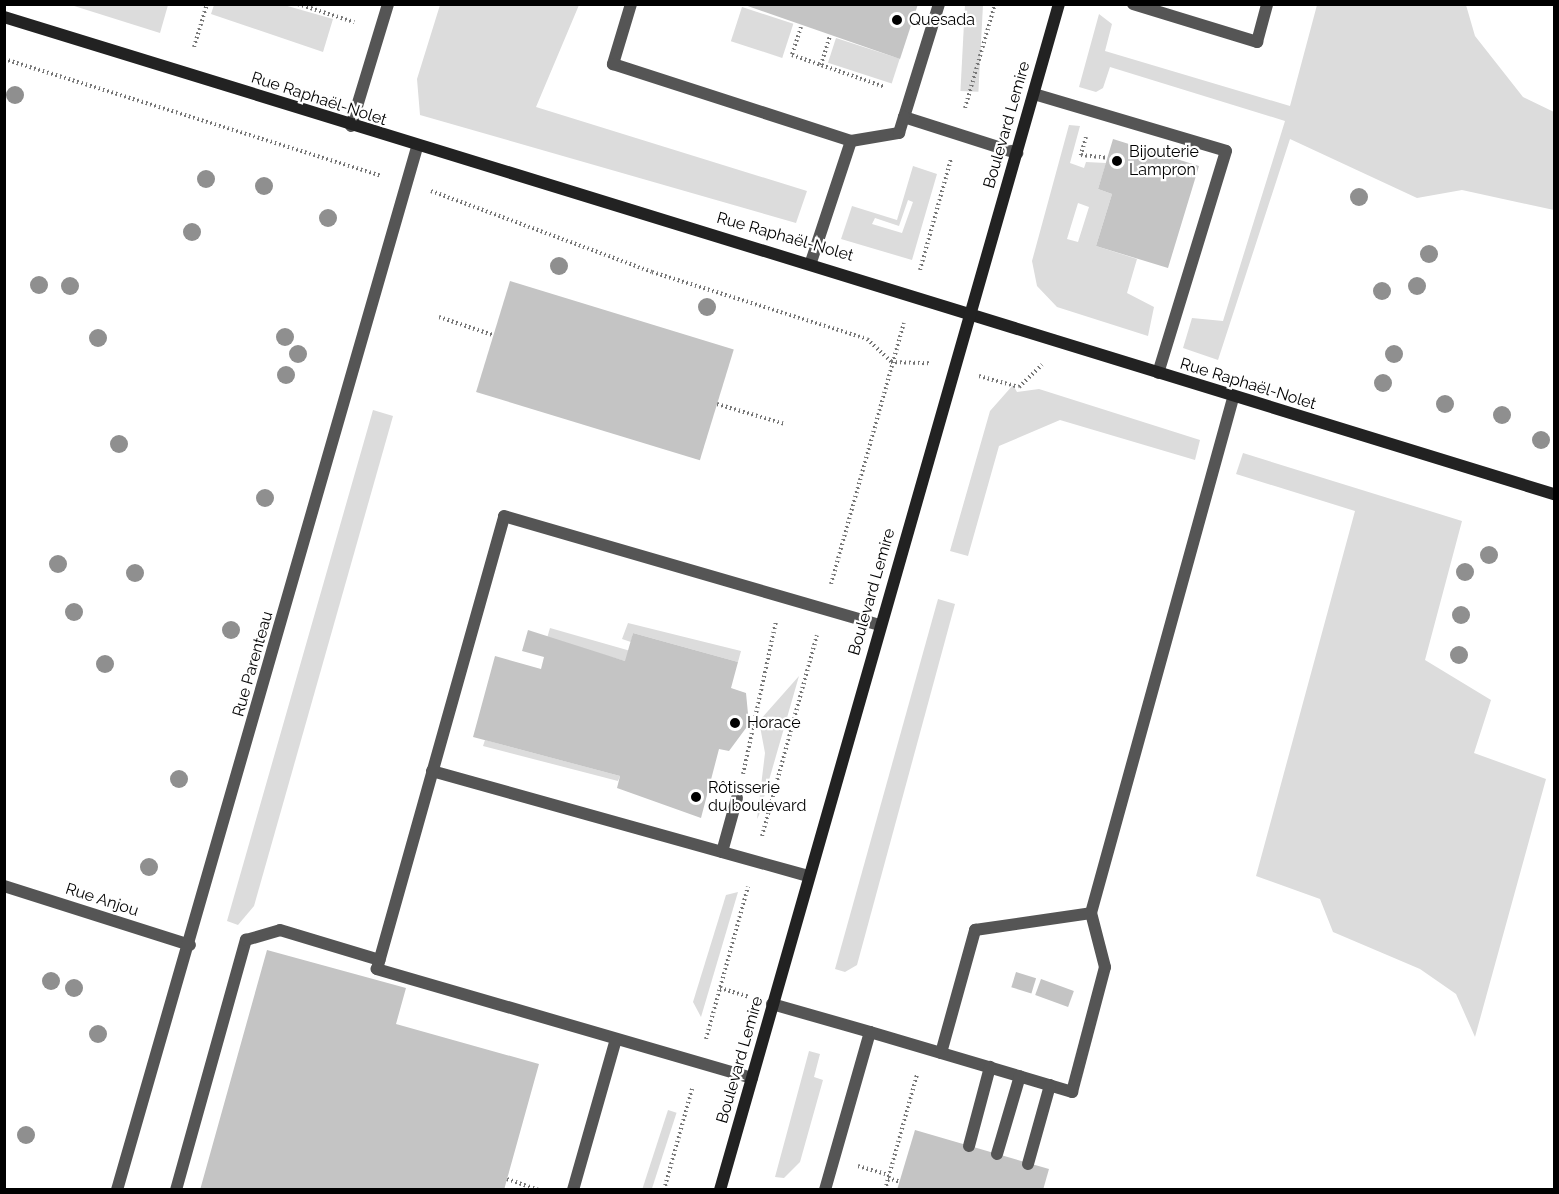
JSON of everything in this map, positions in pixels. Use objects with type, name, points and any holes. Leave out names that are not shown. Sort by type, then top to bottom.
[{"type":"street","points":[[351,126],[388,4]]},
{"type":"street","points":[[631,4],[613,64],[851,141],[899,133],[939,4]]},
{"type":"street","name":"Boulevard Lemire","points":[[723,1189],[772,1004],[1059,4]]},
{"type":"street","points":[[1132,4],[1257,42],[1267,4]]},
{"type":"street","name":"Rue Raphaël-Nolet","points":[[4,17],[417,147],[811,262],[1233,398],[1554,494]]},
{"type":"street","points":[[1034,93],[1226,151],[1158,373]]},
{"type":"street","points":[[904,117],[1017,153]]},
{"type":"street","points":[[811,262],[851,141]]},
{"type":"street","name":"Rue Parenteau","points":[[117,1190],[190,945],[417,147]]},
{"type":"street","points":[[772,1004],[1072,1092],[1106,967],[1091,913],[1233,398]]},
{"type":"street","points":[[752,1078],[377,969],[504,516],[880,625]]},
{"type":"street","points":[[432,771],[809,876]]},
{"type":"street","points":[[722,852],[737,798]]},
{"type":"street","name":"Rue Anjou","points":[[4,886],[190,945]]},
{"type":"street","points":[[941,1053],[975,930],[1091,913]]},
{"type":"street","points":[[176,1190],[246,940],[280,930],[380,960]]},
{"type":"street","points":[[825,1190],[870,1032]]},
{"type":"street","points":[[573,1190],[616,1039]]},
{"type":"street","points":[[969,1146],[990,1068]]},
{"type":"street","points":[[998,1154],[1020,1076]]},
{"type":"street","points":[[1028,1164],[1050,1085]]},
{"type":"path","points":[[185,74],[207,4]]},
{"type":"path","points":[[298,4],[334,15]]},
{"type":"path","points":[[967,100],[994,4]]},
{"type":"path","points":[[801,27],[792,55],[894,90]]},
{"type":"path","points":[[820,65],[830,36]]},
{"type":"path","points":[[4,59],[366,171]]},
{"type":"path","points":[[1088,127],[1081,155],[1108,158]]},
{"type":"path","points":[[924,257],[946,176]]},
{"type":"path","points":[[491,210],[652,272],[867,339],[891,362],[835,571]]},
{"type":"path","points":[[439,317],[493,335]]},
{"type":"path","points":[[717,404],[785,424]]},
{"type":"path","points":[[737,798],[754,726],[756,698],[782,597]]},
{"type":"path","points":[[766,822],[812,653]]},
{"type":"path","points":[[749,724],[754,726]]},
{"type":"path","points":[[712,1018],[747,892]]},
{"type":"path","points":[[885,1190],[925,1048]]},
{"type":"path","points":[[664,1190],[688,1104]]},
{"type":"path","points":[[888,1178],[900,1182]]},
{"type":"path","points":[[507,1179],[539,1190]]},
{"type":"shaded area","points":[[168,4],[160,33],[71,5]]},
{"type":"shaded area","points":[[965,4],[983,5],[978,92],[960,91]]},
{"type":"shaded area","points":[[214,5],[284,5],[333,19],[323,52],[211,14]]},
{"type":"shaded area","points":[[440,5],[579,5],[536,107],[807,191],[796,223],[420,115],[417,79]]},
{"type":"shaded area","points":[[1317,5],[1466,5],[1475,36],[1523,97],[1554,112],[1554,210],[1462,190],[1417,198],[1290,139],[1218,360],[1183,348],[1192,318],[1223,321],[1285,121],[1110,67],[1103,88],[1096,92],[1079,87],[1099,14],[1112,24],[1105,51],[1290,106]]},
{"type":"shaded area","points":[[742,7],[793,24],[782,58],[731,41]]},
{"type":"shaded area","points":[[836,38],[900,59],[892,83],[828,63]]},
{"type":"shaded area","points":[[1069,125],[1080,126],[1070,163],[1084,168],[1086,162],[1106,163],[1098,189],[1112,194],[1096,246],[1137,259],[1127,293],[1154,307],[1148,336],[1057,307],[1037,286],[1032,261]],"holes":[[[1078,203],[1089,207],[1078,242],[1067,239]]]},
{"type":"shaded area","points":[[913,166],[937,174],[912,260],[841,239],[852,206],[897,220]],"holes":[[[908,200],[913,202],[902,233],[872,224],[875,218],[899,226]]]},
{"type":"shaded area","points":[[1013,385],[1017,392],[1039,389],[1200,440],[1195,460],[1060,420],[999,446],[968,556],[950,551],[990,411]]},
{"type":"shaded area","points":[[373,410],[393,416],[254,906],[238,925],[227,921]]},
{"type":"shaded area","points":[[1243,453],[1462,521],[1425,660],[1491,700],[1474,753],[1546,779],[1475,1037],[1456,994],[1420,969],[1333,932],[1320,899],[1256,876],[1355,511],[1236,474]]},
{"type":"shaded area","points":[[938,599],[955,604],[857,965],[845,972],[835,969]]},
{"type":"shaded area","points":[[628,623],[741,651],[738,662],[633,633],[631,642],[622,639]]},
{"type":"shaded area","points":[[550,628],[629,651],[626,661],[547,639]]},
{"type":"shaded area","points":[[799,676],[757,819],[765,753],[759,721]]},
{"type":"shaded area","points":[[485,740],[620,776],[618,781],[483,746]]},
{"type":"shaded area","points":[[738,892],[701,1017],[693,1002],[726,895]]},
{"type":"shaded area","points":[[809,1051],[820,1054],[814,1077],[823,1080],[800,1162],[784,1178],[775,1177]]},
{"type":"shaded area","points":[[668,1110],[677,1113],[651,1190],[643,1188]]},
{"type":"building","points":[[742,4],[918,4],[900,59]]},
{"type":"building","points":[[1113,139],[1199,166],[1168,268],[1096,246],[1112,194],[1098,189]]},
{"type":"building","points":[[510,281],[734,349],[700,460],[476,392]]},
{"type":"building","points":[[528,630],[625,661],[633,633],[738,662],[731,688],[746,693],[749,724],[729,751],[719,749],[701,818],[617,788],[620,776],[473,737],[495,656],[541,669],[544,657],[522,651]]},
{"type":"building","points":[[267,950],[406,988],[396,1024],[539,1064],[504,1190],[200,1190]]},
{"type":"building","points":[[1016,972],[1036,978],[1031,993],[1011,987]]},
{"type":"building","points":[[1041,979],[1074,991],[1068,1007],[1035,995]]},
{"type":"building","points":[[915,1130],[1049,1169],[1043,1190],[897,1190]]},
{"type":"place","name":"Quesada","points":[[897,20]]},
{"type":"place","name":"Bijouterie Lampron","points":[[1117,161]]},
{"type":"place","name":"Horace","points":[[735,723]]},
{"type":"place","name":"Rôtisserie du boulevard","points":[[696,797]]}]
